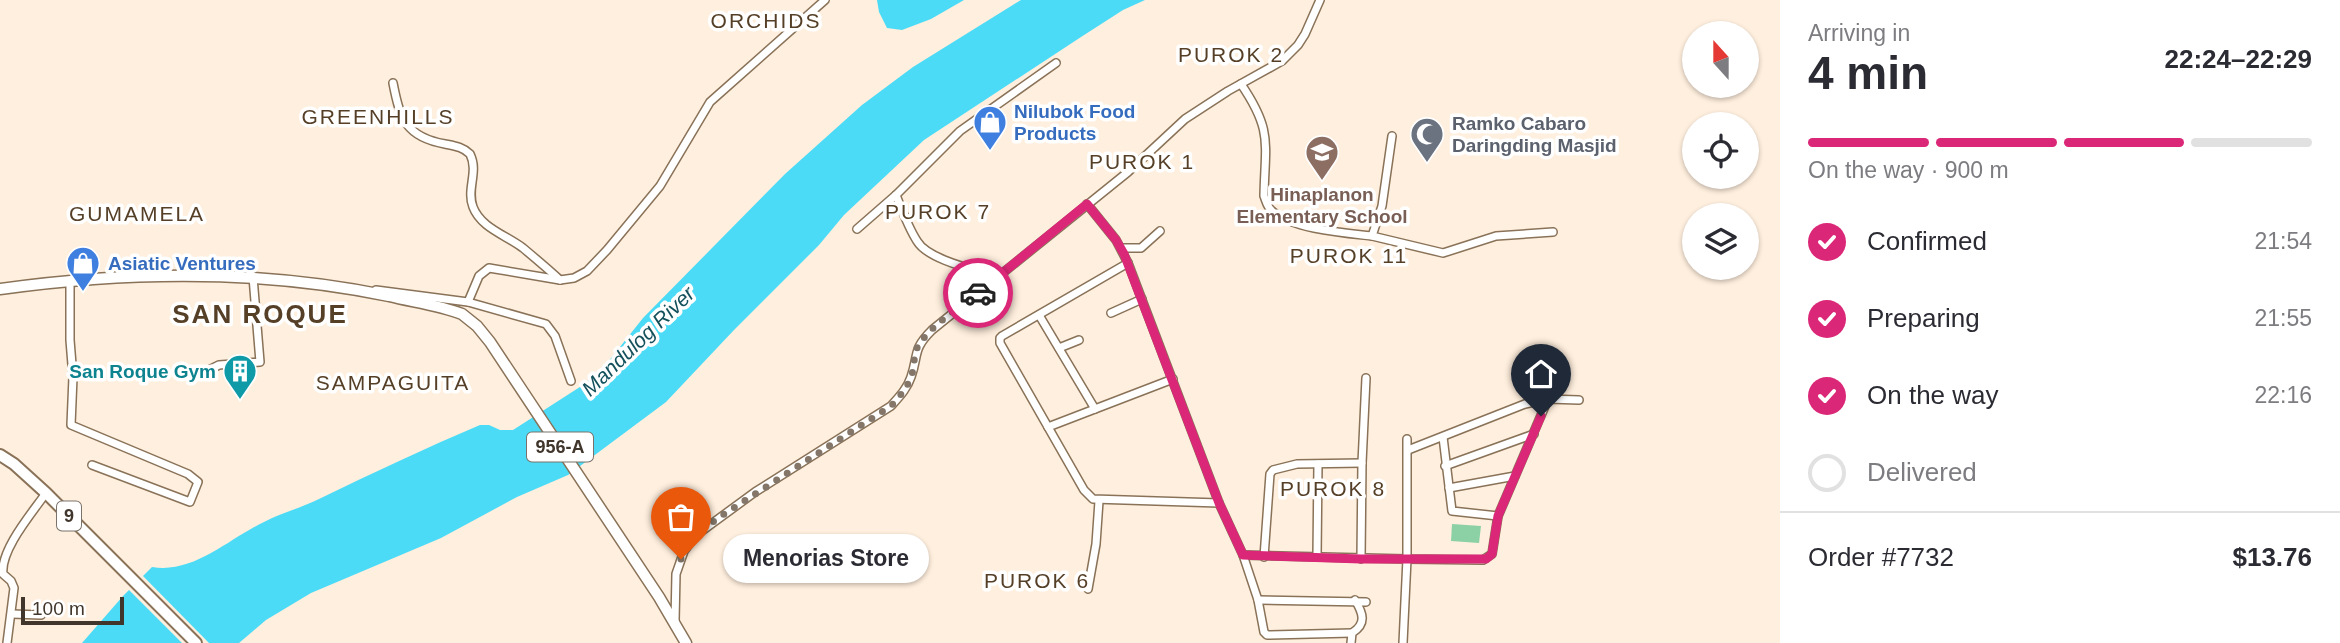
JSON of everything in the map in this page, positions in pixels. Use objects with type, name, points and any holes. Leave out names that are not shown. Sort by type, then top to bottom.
[{"type":"highway","name":"9","points":[[0,455],[46,493],[196,643]]},
{"type":"main road","name":"956-A","points":[[0,289],[71,280],[162,275],[253,277],[361,291],[461,314],[472,321],[490,342],[675,622],[686,643]]},
{"type":"street","points":[[468,302],[479,276],[489,268],[561,280],[582,274],[596,262],[660,186],[710,102],[825,0]]},
{"type":"street","points":[[675,622],[676,574],[684,551],[695,536],[755,492],[891,406],[910,380],[920,342],[932,330],[1128,172],[1185,119],[1290,54],[1306,34],[1321,0]]},
{"type":"street","points":[[857,229],[960,131],[1056,63]]},
{"type":"street","points":[[393,83],[399,112],[414,133],[430,141],[460,146],[470,154],[474,172],[470,198],[479,217],[488,226],[522,247],[561,280]]},
{"type":"street","points":[[1241,84],[1260,116],[1265,134],[1267,152],[1264,196],[1269,208],[1294,221],[1314,228],[1372,236],[1443,253],[1496,236],[1553,232]]},
{"type":"street","points":[[1372,236],[1382,205],[1392,136]]},
{"type":"street","points":[[895,195],[917,242],[923,249],[998,278]]},
{"type":"street","points":[[1087,204],[1121,248],[1128,263],[1219,503],[1243,555],[1258,600],[1265,634],[1352,633],[1363,623],[1355,600]]},
{"type":"street","points":[[1121,248],[1141,248],[1160,231]]},
{"type":"street","points":[[1128,263],[1002,335],[999,340],[1084,490],[1093,499],[1219,503]]},
{"type":"street","points":[[205,372],[219,365],[260,362],[253,277]]},
{"type":"street","points":[[71,280],[71,425],[188,474],[198,482],[190,502],[92,465]]},
{"type":"street","points":[[361,291],[390,291],[468,302],[543,322],[553,332],[571,381]]},
{"type":"street","points":[[1111,313],[1142,299]]},
{"type":"street","points":[[1039,315],[1095,409]]},
{"type":"street","points":[[1059,348],[1079,340]]},
{"type":"street","points":[[1361,559],[1366,378]]},
{"type":"street","points":[[1048,427],[1173,379]]},
{"type":"street","points":[[1243,555],[1486,559],[1492,554],[1498,516],[1548,399]]},
{"type":"street","points":[[1408,450],[1508,410],[1548,399],[1579,400]]},
{"type":"street","points":[[1445,466],[1534,434]]},
{"type":"street","points":[[1443,437],[1452,511],[1498,516]]},
{"type":"street","points":[[1403,643],[1407,559],[1407,439]]},
{"type":"street","points":[[1264,557],[1270,474],[1276,467],[1362,463]]},
{"type":"street","points":[[1317,557],[1318,464]]},
{"type":"street","points":[[1449,488],[1515,476]]},
{"type":"street","points":[[7,643],[14,588],[3,574],[2,568],[10,547],[46,493]]},
{"type":"street","points":[[1088,589],[1096,544],[1099,501]]},
{"type":"street","points":[[1258,600],[1366,602]]},
{"type":"street","points":[[12,614],[41,615]]},
{"type":"street","points":[[1351,643],[1352,633]]},
{"type":"street","points":[[1290,643],[1292,634]]},
{"type":"green space","points":[[1452,524],[1481,526],[1479,543],[1451,541]]},
{"type":"water","points":[[877,0],[964,0],[931,19],[902,30],[887,28],[879,12]]},
{"type":"water","name":"Mandulog River","points":[[1021,0],[1145,0],[1123,10],[924,140],[844,215],[819,245],[666,402],[568,475],[517,497],[441,538],[311,593],[266,620],[239,643],[82,643],[152,567],[182,565],[210,554],[271,519],[480,425],[513,430],[583,385],[604,367],[643,318],[785,174],[862,105],[913,67]]},
{"type":"pier","points":[[141,574],[209,643],[182,643],[127,588]]},
{"type":"way so far","points":[[681,559],[695,536],[718,518],[891,406],[910,380],[920,342],[978,293]]},
{"type":"place","name":"Nilubok Food Products","points":[[990,152]]},
{"type":"place","name":"Ramko Cabaro Daringding Masjid","points":[[1427,164]]},
{"type":"place","name":"Hinaplanon Elementary School","points":[[1322,182]]},
{"type":"place","name":"Asiatic Ventures","points":[[83,293]]},
{"type":"place","name":"San Roque Gym","points":[[240,401]]},
{"type":"place","name":"Menorias Store","points":[[681,559]]},
{"type":"district","name":"ORCHIDS","points":[[766,20]]},
{"type":"district","name":"PUROK 2","points":[[1231,54]]},
{"type":"district","name":"GREENHILLS","points":[[378,116]]},
{"type":"district","name":"PUROK 1","points":[[1142,161]]},
{"type":"district","name":"PUROK 7","points":[[938,211]]},
{"type":"district","name":"GUMAMELA","points":[[137,213]]},
{"type":"district","name":"PUROK 11","points":[[1349,255]]},
{"type":"district","name":"SAN ROQUE","points":[[260,314]]},
{"type":"district","name":"SAMPAGUITA","points":[[393,382]]},
{"type":"district","name":"PUROK 8","points":[[1333,488]]},
{"type":"district","name":"PUROK 6","points":[[1037,580]]},
{"type":"route","points":[[978,293],[1087,204],[1106,226],[1124,254],[1219,503],[1243,555],[1486,559],[1492,554],[1498,516],[1541,416]]}]
